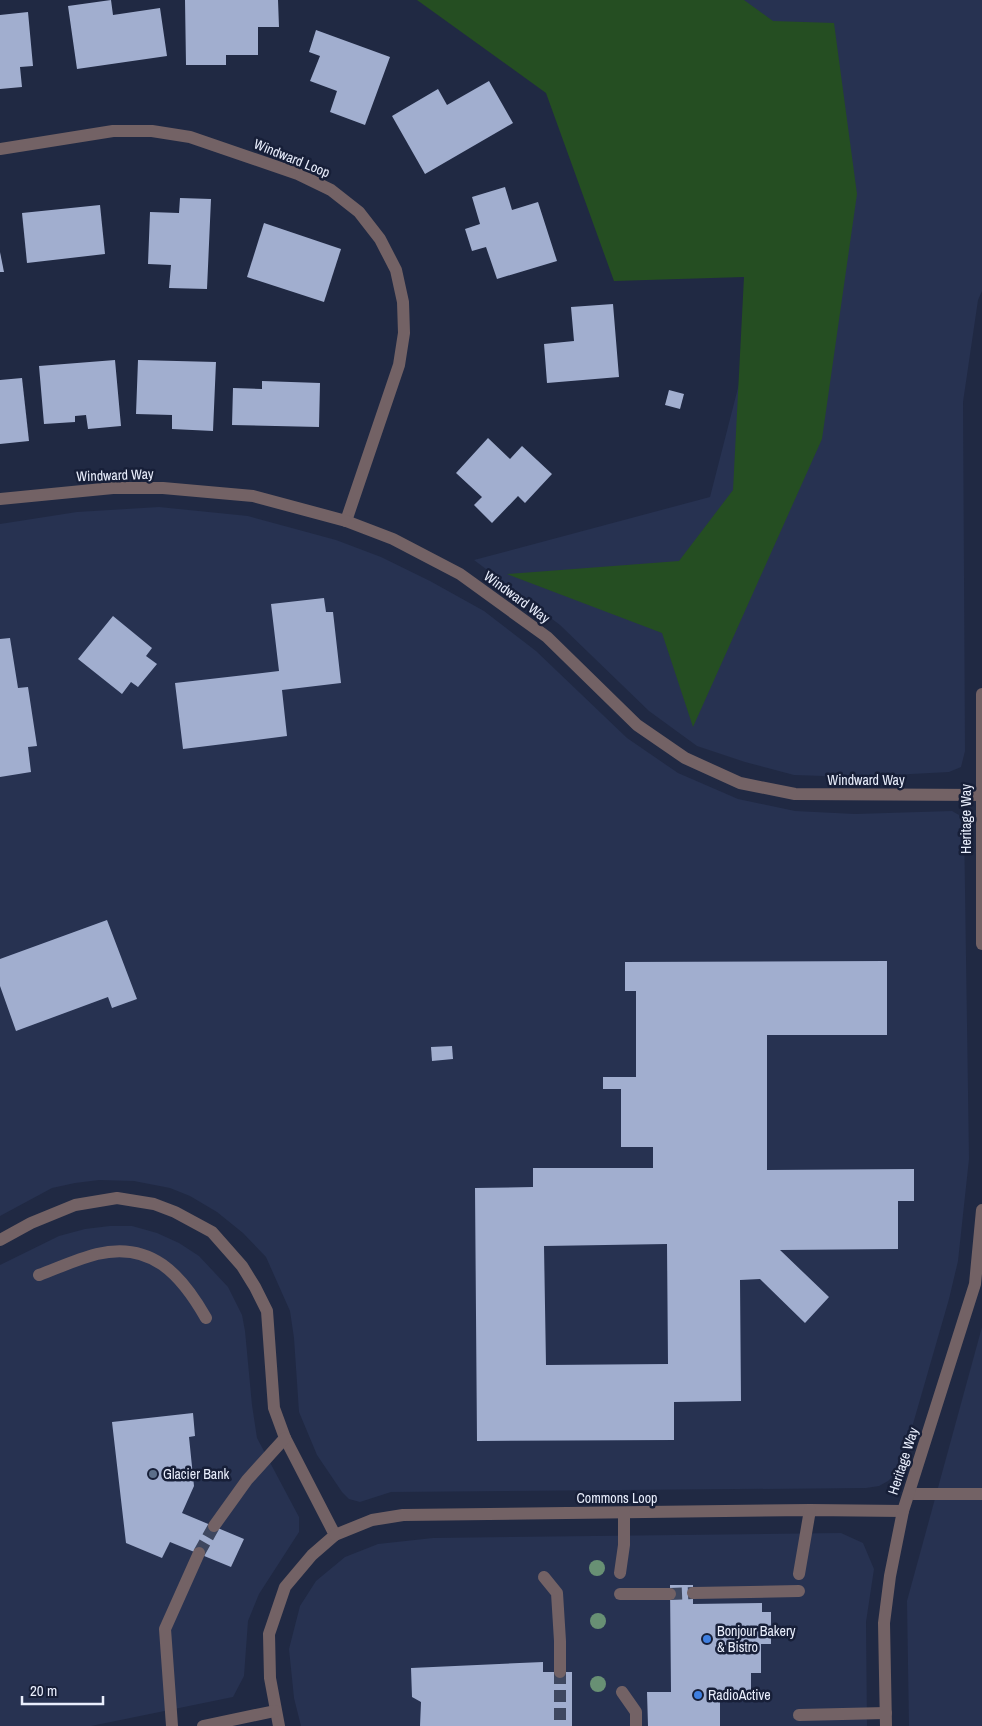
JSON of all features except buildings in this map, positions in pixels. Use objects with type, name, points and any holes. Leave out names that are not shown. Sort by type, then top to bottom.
[{"type":"street","name":"Windward Loop","points":[[0,150],[113,131],[152,131],[190,137],[298,174],[331,190],[359,212],[380,240],[396,270],[404,302],[404,334],[399,365],[346,521]]},
{"type":"street","name":"Windward Way","points":[[0,499],[113,488],[163,488],[253,496],[346,521],[393,538],[460,574],[547,637],[637,725],[685,758],[740,783],[795,794],[981,795]]},
{"type":"street","name":"Heritage Way","points":[[982,694],[982,944]]},
{"type":"street","points":[[0,1240],[31,1223],[75,1205],[117,1198],[154,1204],[175,1212],[212,1232],[242,1266],[267,1311],[274,1408],[285,1438],[335,1535]]},
{"type":"street","name":"Heritage Way","points":[[886,1726],[884,1623],[890,1576],[903,1511],[975,1284],[982,1210]]},
{"type":"street","points":[[39,1275],[98,1254],[125,1251],[135,1252],[152,1258],[167,1268],[193,1294],[206,1318]]},
{"type":"street","points":[[214,1526],[247,1480],[285,1438]]},
{"type":"street","points":[[909,1494],[982,1494]]},
{"type":"street","points":[[799,1574],[810,1510]]},
{"type":"street","name":"Commons Loop","points":[[279,1726],[270,1678],[269,1634],[285,1587],[312,1555],[335,1535],[372,1520],[403,1515],[810,1510],[903,1511]]},
{"type":"street","points":[[620,1573],[624,1545],[624,1513]]},
{"type":"street","points":[[172,1726],[165,1629],[198,1553]]},
{"type":"street","points":[[544,1577],[557,1593],[560,1672]]},
{"type":"street","points":[[693,1593],[799,1591]]},
{"type":"street","points":[[620,1594],[670,1594]]},
{"type":"street","points":[[622,1692],[636,1712],[636,1726]]},
{"type":"street","points":[[203,1726],[275,1711]]},
{"type":"street","points":[[799,1715],[886,1713]]},
{"type":"shaded area","points":[[734,0],[982,0],[982,291],[978,300],[963,402],[965,751],[961,767],[949,772],[854,777],[794,775],[745,762],[697,746],[649,711],[560,625],[474,560],[710,497],[798,154]]},
{"type":"shaded area","points":[[159,507],[248,516],[336,540],[381,557],[430,581],[484,611],[536,651],[627,738],[678,773],[738,799],[795,811],[855,814],[952,811],[959,815],[964,822],[969,1159],[958,1261],[949,1299],[900,1469],[888,1481],[879,1486],[866,1488],[391,1492],[360,1502],[349,1499],[342,1492],[317,1455],[299,1412],[294,1338],[290,1311],[266,1257],[243,1233],[217,1212],[190,1196],[170,1188],[134,1181],[99,1180],[52,1188],[0,1216],[0,524],[77,512]]},
{"type":"shaded area","points":[[132,1226],[157,1233],[179,1243],[199,1256],[228,1287],[242,1315],[257,1438],[299,1517],[299,1532],[259,1594],[248,1621],[244,1676],[233,1697],[91,1726],[0,1726],[0,1265],[59,1236],[85,1229]]},
{"type":"shaded area","points":[[982,1327],[982,1726],[909,1726],[907,1601]]},
{"type":"shaded area","points":[[841,1533],[863,1543],[874,1569],[866,1622],[867,1726],[301,1726],[294,1698],[289,1649],[300,1606],[316,1581],[345,1557],[378,1544],[433,1538]]},
{"type":"green space","points":[[417,0],[744,0],[773,21],[834,23],[857,194],[822,439],[693,727],[662,633],[507,574],[679,561],[733,490],[744,277],[614,281],[546,93]]},
{"type":"tunnel","points":[[199,1553],[214,1526]]},
{"type":"tunnel","points":[[670,1594],[693,1593]]},
{"type":"tunnel","points":[[560,1672],[560,1726]]},
{"type":"place","name":"Glacier Bank","points":[[153,1474]]},
{"type":"place","name":"Bonjour Bakery & Bistro","points":[[707,1639]]},
{"type":"place","name":"RadioActive","points":[[698,1695]]}]
